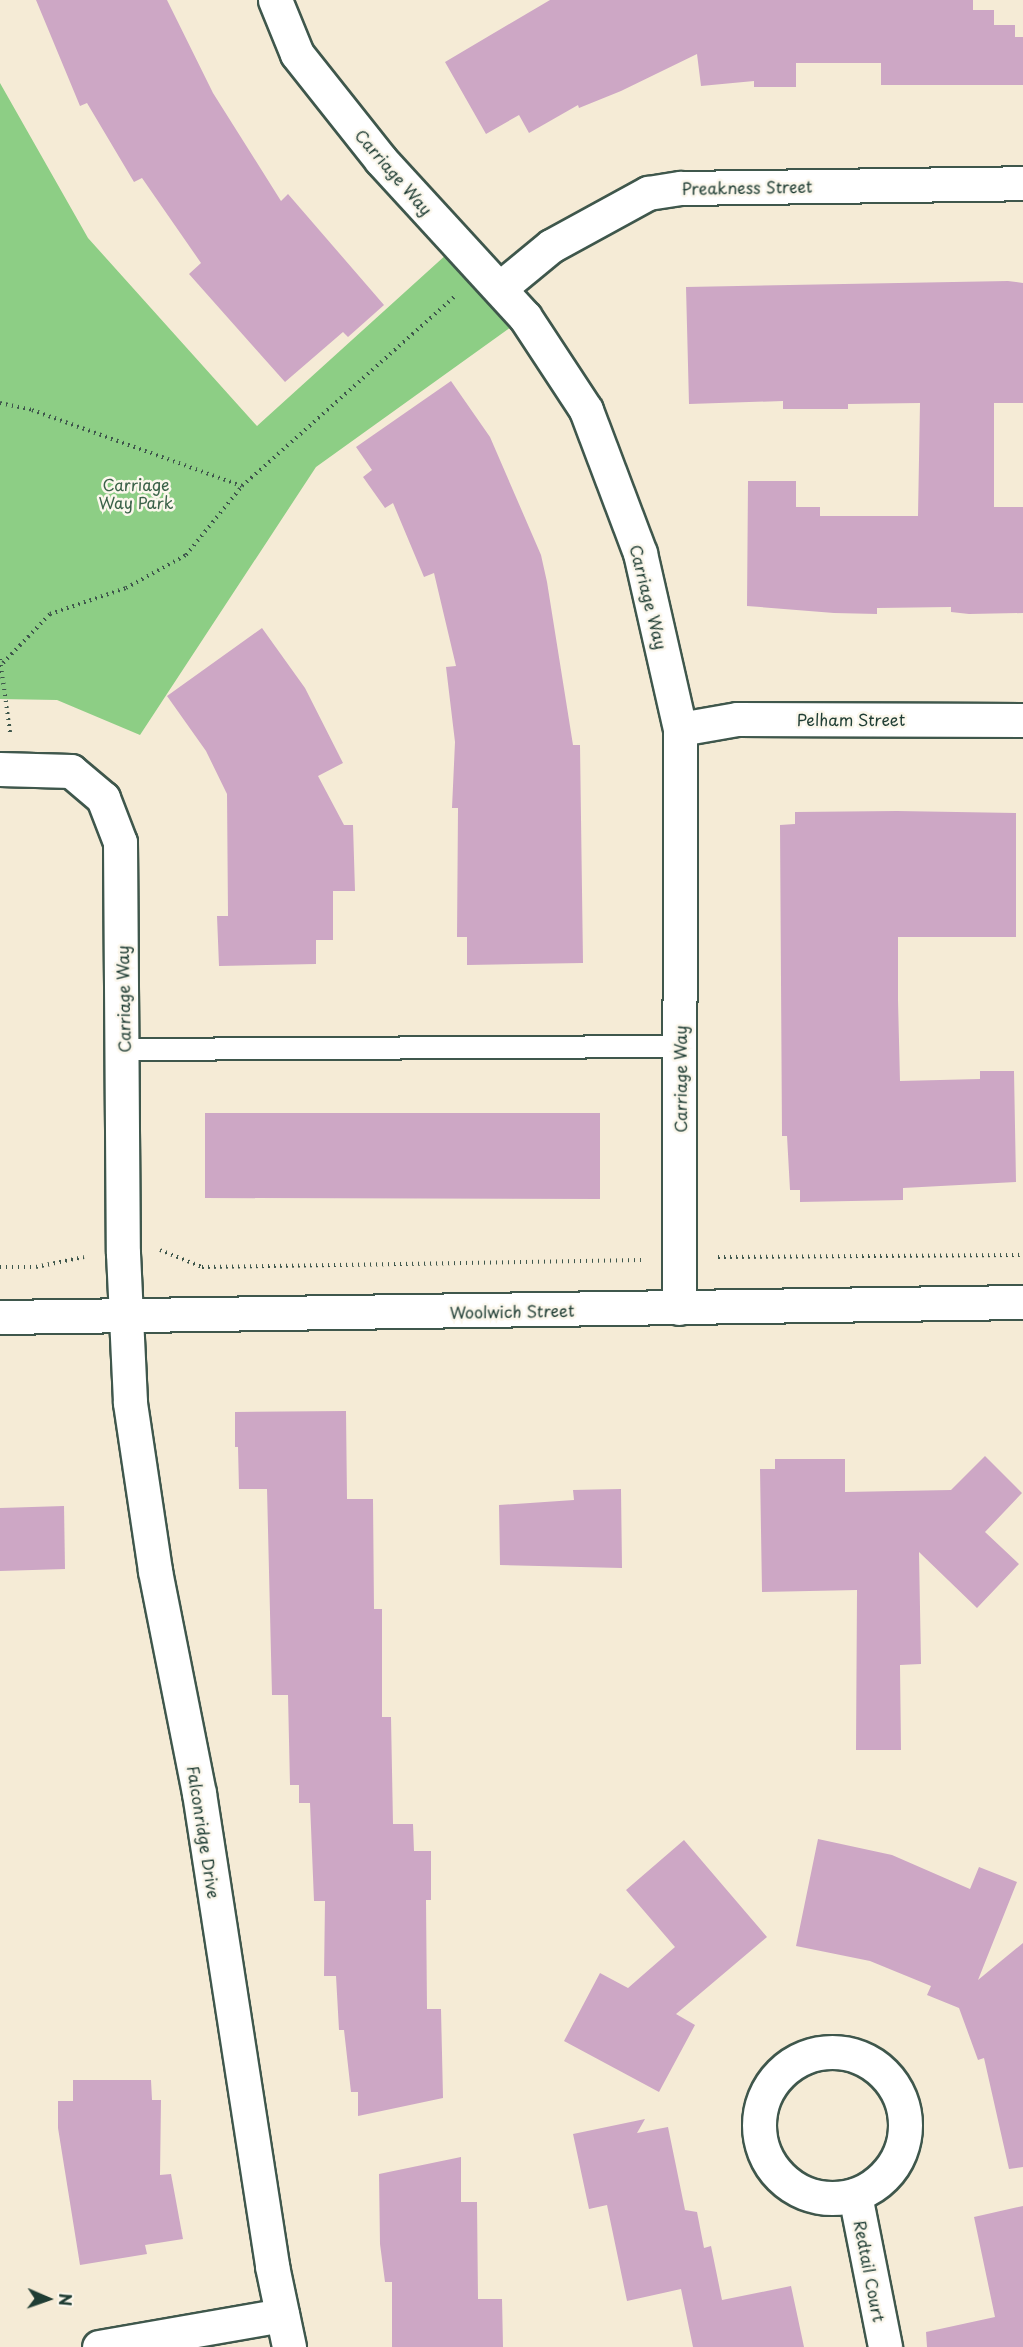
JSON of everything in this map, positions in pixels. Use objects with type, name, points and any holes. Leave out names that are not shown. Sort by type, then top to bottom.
[{"type":"street","name":"Carriage Way","points":[[275,0],[297,54],[381,160],[525,317],[586,410],[640,553],[680,729],[679,1308]]},
{"type":"street","name":"Preakness Street","points":[[492,280],[648,193],[681,188],[1023,183]]},
{"type":"street","name":"Pelham Street","points":[[680,729],[737,719],[1023,720]]},
{"type":"street","name":"Carriage Way","points":[[7,770],[71,771],[103,798],[120,842],[126,1317]]},
{"type":"street","name":"Woolwich Street","points":[[0,1317],[126,1317],[1023,1302]]},
{"type":"street","name":"Falconridge Drive","points":[[126,1317],[130,1403],[154,1570],[199,1792],[289,2347]]},
{"type":"street","points":[[831,2052],[866,2060],[886,2075],[899,2096],[905,2132],[898,2155],[876,2184],[855,2195],[830,2199],[793,2188],[774,2172],[762,2149],[758,2125],[768,2088],[785,2069],[806,2056],[831,2052]]},
{"type":"street","name":"Redtail Court","points":[[855,2195],[885,2347]]},
{"type":"street","points":[[99,2347],[282,2315]]},
{"type":"lane","points":[[124,1049],[680,1046]]},
{"type":"path","points":[[7,770],[1,661],[50,614],[126,588],[186,555],[242,486],[492,280]]},
{"type":"path","points":[[0,403],[32,410],[242,486]]},
{"type":"path","points":[[159,1250],[202,1267],[635,1260]]},
{"type":"path","points":[[737,1256],[1023,1255]]},
{"type":"path","points":[[0,1267],[36,1267],[85,1257]]},
{"type":"green space","name":"Carriage Way Park","points":[[0,83],[88,238],[257,426],[458,244],[525,317],[316,467],[140,735],[57,700],[0,699]]},
{"type":"building","points":[[36,0],[167,0],[213,93],[281,201],[288,194],[384,305],[348,337],[343,332],[285,382],[189,274],[201,263],[142,178],[134,182],[87,103],[80,106]]},
{"type":"building","points":[[550,0],[973,0],[973,10],[994,10],[994,25],[1015,25],[1015,37],[1023,37],[1023,85],[881,85],[881,63],[796,63],[796,87],[754,87],[754,81],[701,86],[697,54],[621,91],[579,108],[578,105],[529,133],[519,115],[486,134],[445,62]]},
{"type":"building","points":[[1008,281],[1023,283],[1023,403],[994,403],[994,507],[1023,507],[1023,613],[969,614],[951,612],[951,607],[877,608],[877,614],[834,613],[747,606],[748,481],[796,481],[796,507],[820,507],[820,516],[918,516],[920,403],[848,404],[848,409],[783,409],[783,401],[689,404],[686,287]]},
{"type":"building","points":[[451,381],[490,437],[541,555],[573,745],[580,745],[583,963],[467,965],[467,937],[457,937],[458,808],[452,808],[455,742],[446,667],[456,666],[434,573],[424,577],[393,503],[385,508],[363,477],[372,470],[356,447]]},
{"type":"building","points":[[262,628],[305,688],[343,763],[318,776],[344,825],[353,825],[355,891],[333,891],[333,940],[316,940],[316,964],[219,966],[217,916],[228,916],[227,794],[206,751],[167,696]]},
{"type":"building","points":[[795,812],[1016,813],[1016,937],[898,937],[898,1000],[900,1081],[980,1079],[980,1071],[1014,1071],[1016,1182],[903,1188],[903,1200],[800,1202],[800,1190],[790,1190],[787,1136],[782,1136],[780,825],[795,824]]},
{"type":"building","points":[[205,1113],[600,1113],[600,1199],[205,1198]]},
{"type":"building","points":[[346,1411],[347,1499],[373,1499],[374,1609],[382,1609],[382,1717],[391,1717],[393,1824],[413,1824],[414,1851],[431,1851],[431,1900],[426,1900],[427,2009],[441,2009],[443,2098],[358,2116],[358,2092],[351,2092],[344,2030],[339,2030],[336,1976],[324,1976],[325,1901],[314,1901],[310,1803],[299,1803],[299,1785],[290,1785],[288,1695],[272,1695],[267,1489],[239,1489],[238,1447],[235,1447],[235,1412]]},
{"type":"building","points":[[985,1456],[1022,1493],[985,1532],[1019,1564],[977,1608],[919,1552],[921,1664],[900,1665],[901,1750],[856,1750],[857,1590],[762,1592],[760,1469],[775,1469],[775,1459],[845,1459],[845,1492],[951,1490]]},
{"type":"building","points":[[621,1489],[622,1568],[500,1565],[499,1505],[574,1500],[573,1490]]},
{"type":"building","points":[[64,1506],[65,1569],[0,1571],[0,1508]]},
{"type":"building","points":[[818,1839],[892,1855],[970,1889],[979,1867],[1017,1882],[978,1980],[1023,1943],[1023,2167],[1009,2169],[984,2058],[978,2060],[959,2008],[927,1995],[931,1986],[870,1961],[796,1946]]},
{"type":"building","points":[[684,1840],[767,1937],[676,2014],[695,2025],[659,2092],[564,2041],[600,1973],[628,1988],[675,1947],[626,1890]]},
{"type":"building","points":[[73,2080],[151,2080],[152,2100],[161,2100],[160,2175],[171,2174],[183,2239],[145,2245],[147,2254],[80,2265],[58,2128],[58,2101],[73,2101]]},
{"type":"building","points":[[645,2119],[637,2133],[668,2127],[685,2210],[697,2212],[704,2248],[711,2246],[722,2300],[791,2286],[804,2347],[693,2347],[681,2289],[627,2301],[607,2205],[589,2209],[573,2134]]},
{"type":"building","points":[[461,2157],[461,2202],[477,2202],[478,2299],[502,2299],[503,2347],[392,2347],[392,2282],[385,2282],[380,2244],[379,2174]]},
{"type":"building","points":[[1023,2206],[1023,2347],[927,2347],[926,2332],[995,2317],[974,2217]]}]
